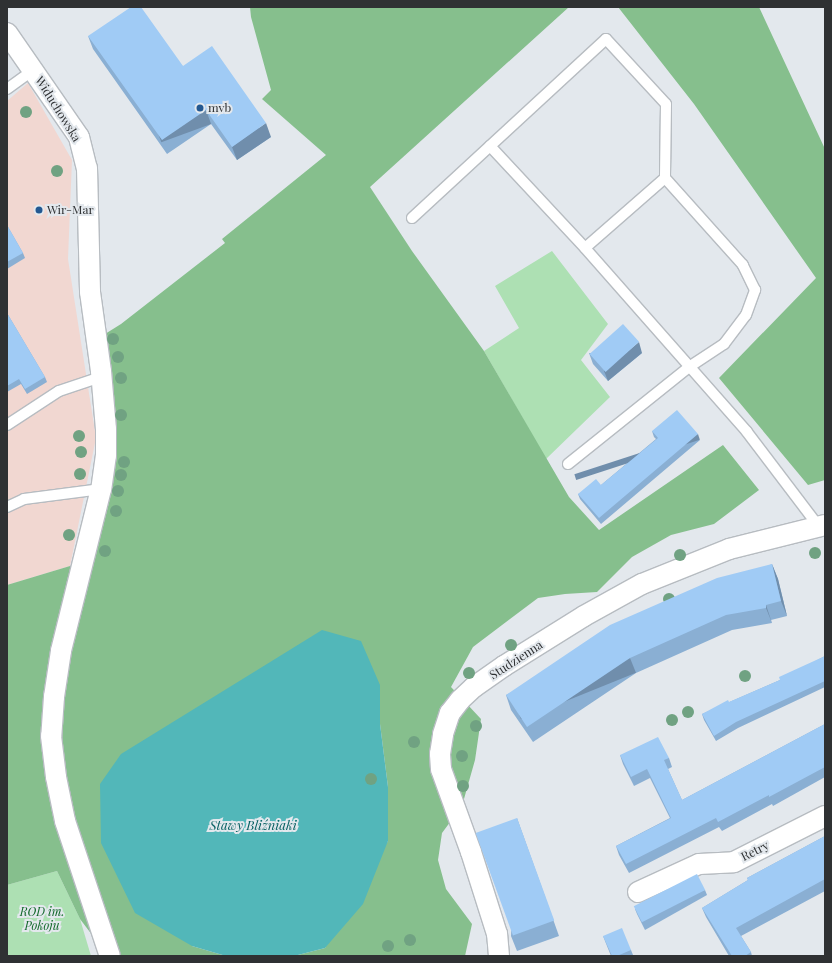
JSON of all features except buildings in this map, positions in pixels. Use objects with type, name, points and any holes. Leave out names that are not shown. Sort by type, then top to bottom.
[{"type":"street","name":"Widuchowska","points":[[7,33],[79,137],[88,168],[90,292],[101,377],[106,429],[106,455],[101,489],[61,651],[54,697],[51,736],[56,777],[65,821],[110,956]]},
{"type":"street","name":"Studzienna","points":[[499,956],[497,934],[471,852],[441,769],[440,754],[443,734],[450,713],[460,700],[474,687],[504,666],[584,616],[642,584],[729,549],[822,526]]},
{"type":"street","name":"Retry","points":[[638,892],[699,864],[734,862],[825,816]]},
{"type":"lane","points":[[412,218],[606,39],[666,104],[665,178],[743,265],[755,290],[746,315],[724,344],[690,367],[568,464]]},
{"type":"lane","name":"Widuchowska","points":[[7,89],[33,70]]},
{"type":"lane","points":[[490,146],[585,248],[747,432],[822,526]]},
{"type":"lane","points":[[585,248],[665,178]]},
{"type":"lane","points":[[7,424],[59,391],[101,377]]},
{"type":"lane","points":[[7,507],[24,499],[101,489]]},
{"type":"shaded area","points":[[28,83],[72,160],[68,259],[96,438],[70,566],[7,585],[7,101]]},
{"type":"green space","points":[[250,7],[569,7],[370,187],[412,251],[484,351],[569,497],[599,530],[723,445],[759,490],[714,524],[671,535],[632,557],[597,592],[565,594],[538,598],[473,647],[451,687],[481,719],[475,760],[462,806],[442,833],[438,860],[446,889],[472,924],[465,956],[294,956],[325,948],[388,841],[388,787],[380,724],[380,685],[192,946],[226,956],[108,956],[80,919],[57,871],[7,885],[7,585],[70,566],[92,563],[105,334],[121,324],[225,243],[222,239],[326,155],[262,99],[271,90],[251,17]]},
{"type":"green space","points":[[618,7],[759,7],[825,149],[825,480],[808,485],[719,378],[816,278],[694,104]]},
{"type":"green space","points":[[552,251],[608,324],[581,360],[610,397],[546,459],[484,351],[519,328],[495,286]]},
{"type":"green space","name":"ROD im. Pokoju","points":[[57,871],[80,919],[91,956],[7,956],[7,885]]},
{"type":"water","name":"Stawy Bliźniaki","points":[[322,630],[361,641],[380,685],[380,724],[388,787],[388,841],[363,904],[325,948],[294,956],[226,956],[192,946],[135,913],[101,843],[100,784],[121,754]]},
{"type":"place","name":"mvb","points":[[200,108]]},
{"type":"place","name":"Wir-Mar","points":[[39,210]]}]
